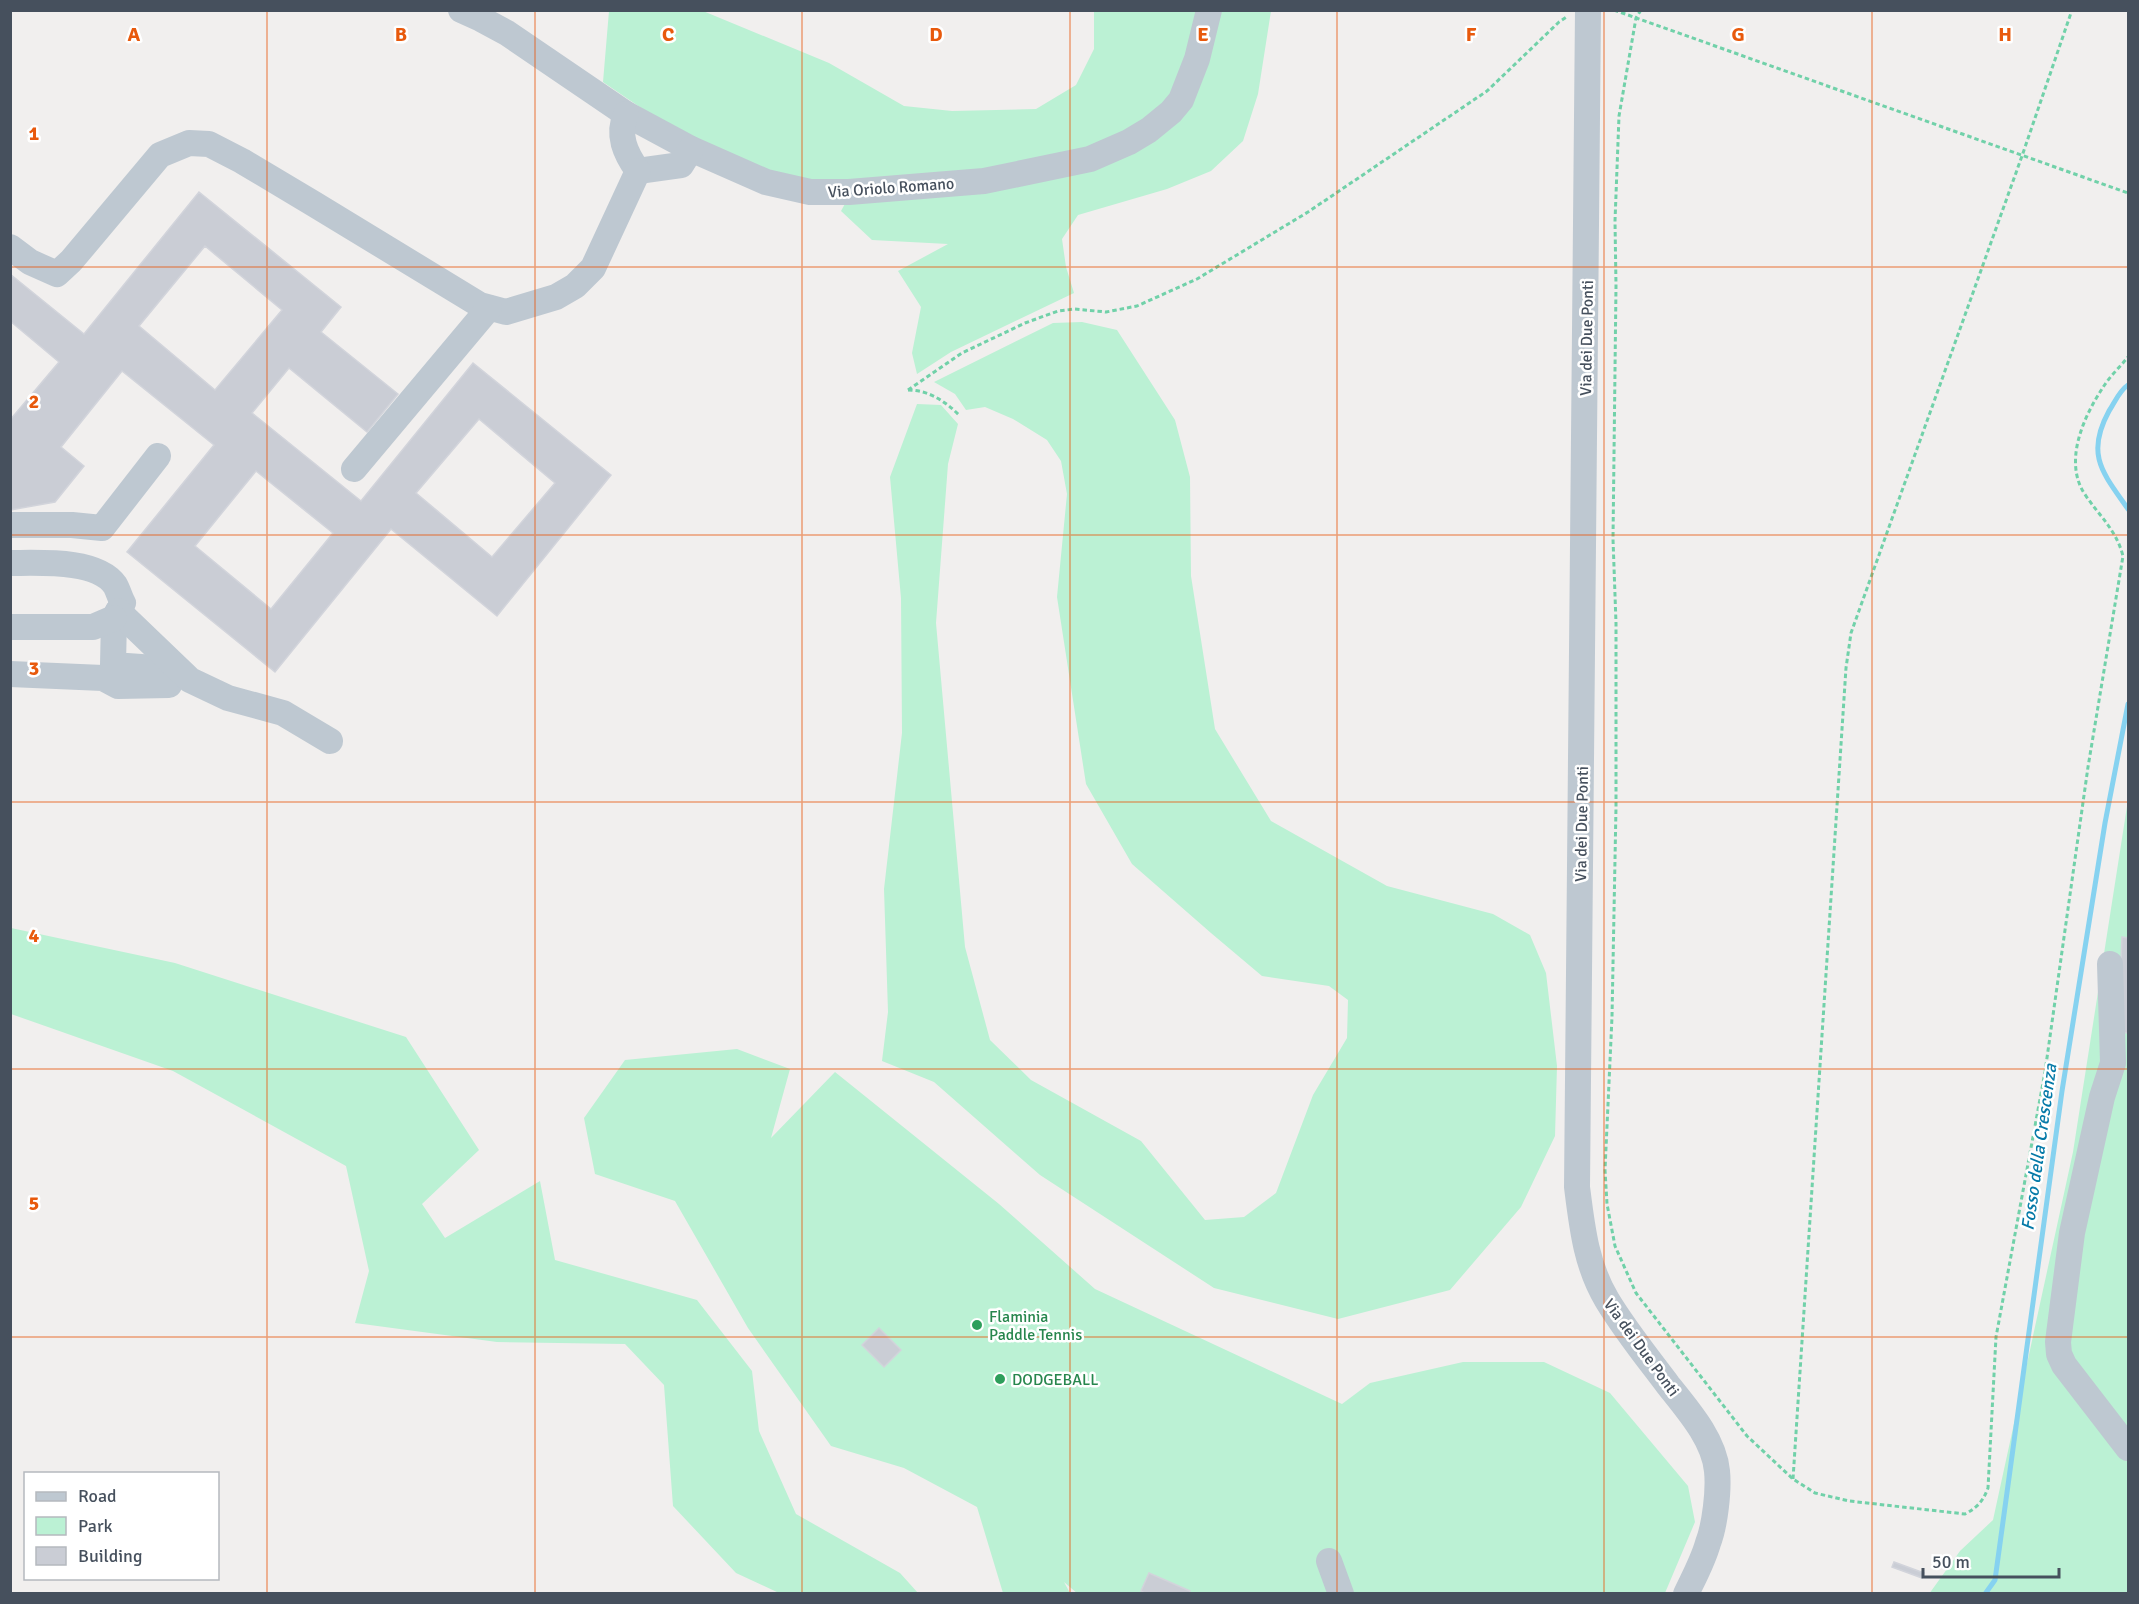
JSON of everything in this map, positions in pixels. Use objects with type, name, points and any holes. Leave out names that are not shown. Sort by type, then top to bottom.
[{"type":"street","name":"Via Oriolo Romano","points":[[460,10],[481,19],[531,48],[626,114],[692,149],[766,182],[810,192],[849,192],[984,181],[1090,159],[1129,142],[1149,130],[1171,112],[1181,100],[1205,32],[1209,10]]},
{"type":"street","name":"Via dei Due Ponti","points":[[1589,13],[1577,1187],[1584,1244],[1597,1281],[1627,1331],[1692,1415],[1706,1438],[1717,1470],[1716,1503],[1709,1542],[1686,1593]]},
{"type":"street","points":[[626,114],[621,126],[623,142],[628,157],[638,171]]},
{"type":"street","points":[[10,247],[30,262],[57,274],[71,261],[160,154],[189,143],[209,144],[304,197],[480,305],[506,312],[556,297],[575,286],[592,268],[638,171]]},
{"type":"street","points":[[638,171],[681,165],[692,149]]},
{"type":"street","points":[[354,469],[489,308]]},
{"type":"street","points":[[10,525],[72,525],[102,528],[158,456]]},
{"type":"street","points":[[10,563],[69,564],[93,570],[114,584],[123,603],[116,614],[108,672],[10,674]]},
{"type":"street","points":[[10,627],[93,627],[116,614]]},
{"type":"street","points":[[116,614],[190,680],[228,698],[283,714],[330,741]]},
{"type":"street","points":[[2110,964],[2121,1059],[2102,1097],[2072,1233],[2058,1342],[2059,1354],[2064,1365],[2128,1448]]},
{"type":"street","points":[[1329,1561],[1341,1593]]},
{"type":"path","points":[[1614,10],[2128,193]]},
{"type":"path","points":[[1641,10],[1636,18],[1619,116],[1615,221],[1613,539],[1616,623],[1616,807],[1612,1017],[1605,1170],[1607,1204],[1615,1246],[1636,1293],[1747,1436],[1793,1479],[1815,1493],[1849,1501],[1965,1514],[1975,1509],[1983,1501],[1988,1488],[1996,1337],[2045,1072],[2088,767],[2123,556],[2119,539],[2084,492],[2077,477],[2076,458],[2080,431],[2102,388],[2128,357]]},
{"type":"path","points":[[1793,1479],[1846,668],[1851,633],[2072,10]]},
{"type":"path","points":[[959,415],[946,403],[929,394],[919,390],[908,390],[962,353],[1025,323],[1058,311],[1076,309],[1106,312],[1137,306],[1197,279],[1308,212],[1487,91],[1559,22],[1568,16],[1589,13]]},
{"type":"green space","points":[[609,11],[703,11],[829,63],[904,106],[952,111],[1036,109],[1076,85],[1094,49],[1094,11],[1271,11],[1258,94],[1243,141],[1211,171],[1167,189],[1078,215],[1062,239],[1066,267],[1074,293],[951,352],[917,374],[912,353],[921,307],[898,271],[948,244],[872,240],[841,211],[857,182],[801,181],[770,171],[672,129],[603,82]]},
{"type":"green space","points":[[1082,322],[1117,330],[1175,420],[1190,477],[1191,576],[1215,729],[1271,821],[1387,886],[1493,914],[1530,935],[1546,973],[1557,1066],[1555,1136],[1521,1207],[1450,1290],[1338,1319],[1214,1288],[1040,1175],[934,1082],[882,1061],[888,1012],[884,889],[902,733],[901,598],[890,477],[917,404],[941,405],[958,424],[948,464],[936,623],[965,947],[990,1040],[1031,1080],[1141,1141],[1205,1220],[1244,1217],[1276,1193],[1313,1095],[1347,1038],[1348,1000],[1329,986],[1262,976],[1132,864],[1086,784],[1057,597],[1067,494],[1061,461],[1047,440],[1013,419],[985,407],[966,410],[955,394],[934,382],[1053,323]]},
{"type":"green space","points":[[2128,800],[2128,1593],[1929,1594],[1960,1551],[1993,1520],[2073,1152]]},
{"type":"green space","points":[[11,928],[175,963],[406,1037],[479,1150],[422,1204],[445,1238],[540,1181],[555,1260],[697,1300],[752,1371],[759,1431],[796,1514],[900,1573],[918,1593],[779,1593],[736,1573],[673,1506],[664,1385],[625,1344],[497,1342],[355,1323],[369,1271],[346,1166],[173,1071],[11,1014]]},
{"type":"green space","name":"Flaminia Paddle Tennis","points":[[737,1049],[790,1069],[771,1138],[835,1072],[999,1204],[1095,1289],[1342,1404],[1370,1383],[1463,1362],[1544,1362],[1610,1393],[1688,1486],[1695,1522],[1665,1593],[1078,1594],[1064,1582],[1070,1593],[1003,1593],[977,1507],[904,1468],[831,1446],[748,1328],[675,1201],[595,1174],[584,1118],[625,1060]]},
{"type":"building","points":[[199,192],[341,307],[321,332],[398,394],[367,432],[289,368],[252,413],[361,501],[473,363],[611,475],[497,616],[391,529],[275,672],[127,552],[214,445],[122,371],[61,447],[84,466],[55,502],[10,510],[10,420],[59,362],[10,321],[10,274],[84,334]],"holes":[[[205,246],[282,310],[215,390],[139,326]],[[479,419],[555,483],[492,557],[416,493]],[[256,471],[333,533],[271,609],[195,546]]]},
{"type":"building","points":[[2122,937],[2128,938],[2128,1033],[2118,1032]]},
{"type":"building","points":[[879,1328],[901,1350],[884,1367],[862,1345]]},
{"type":"building","points":[[1894,1562],[1924,1573],[1922,1578],[1892,1567]]},
{"type":"building","points":[[1149,1573],[1190,1591],[1189,1594],[1146,1594],[1141,1591]]},
{"type":"waterway","name":"Fosso della Crescenza","points":[[2128,385],[2122,390],[2109,411],[2098,440],[2100,463],[2111,485],[2128,509]]},
{"type":"waterway","name":"Fosso della Crescenza","points":[[1985,1594],[1995,1580],[2062,1091],[2105,823],[2128,704]]},
{"type":"place","name":"Flaminia Paddle Tennis","points":[[977,1325]]},
{"type":"place","name":"DODGEBALL","points":[[1000,1379]]}]
